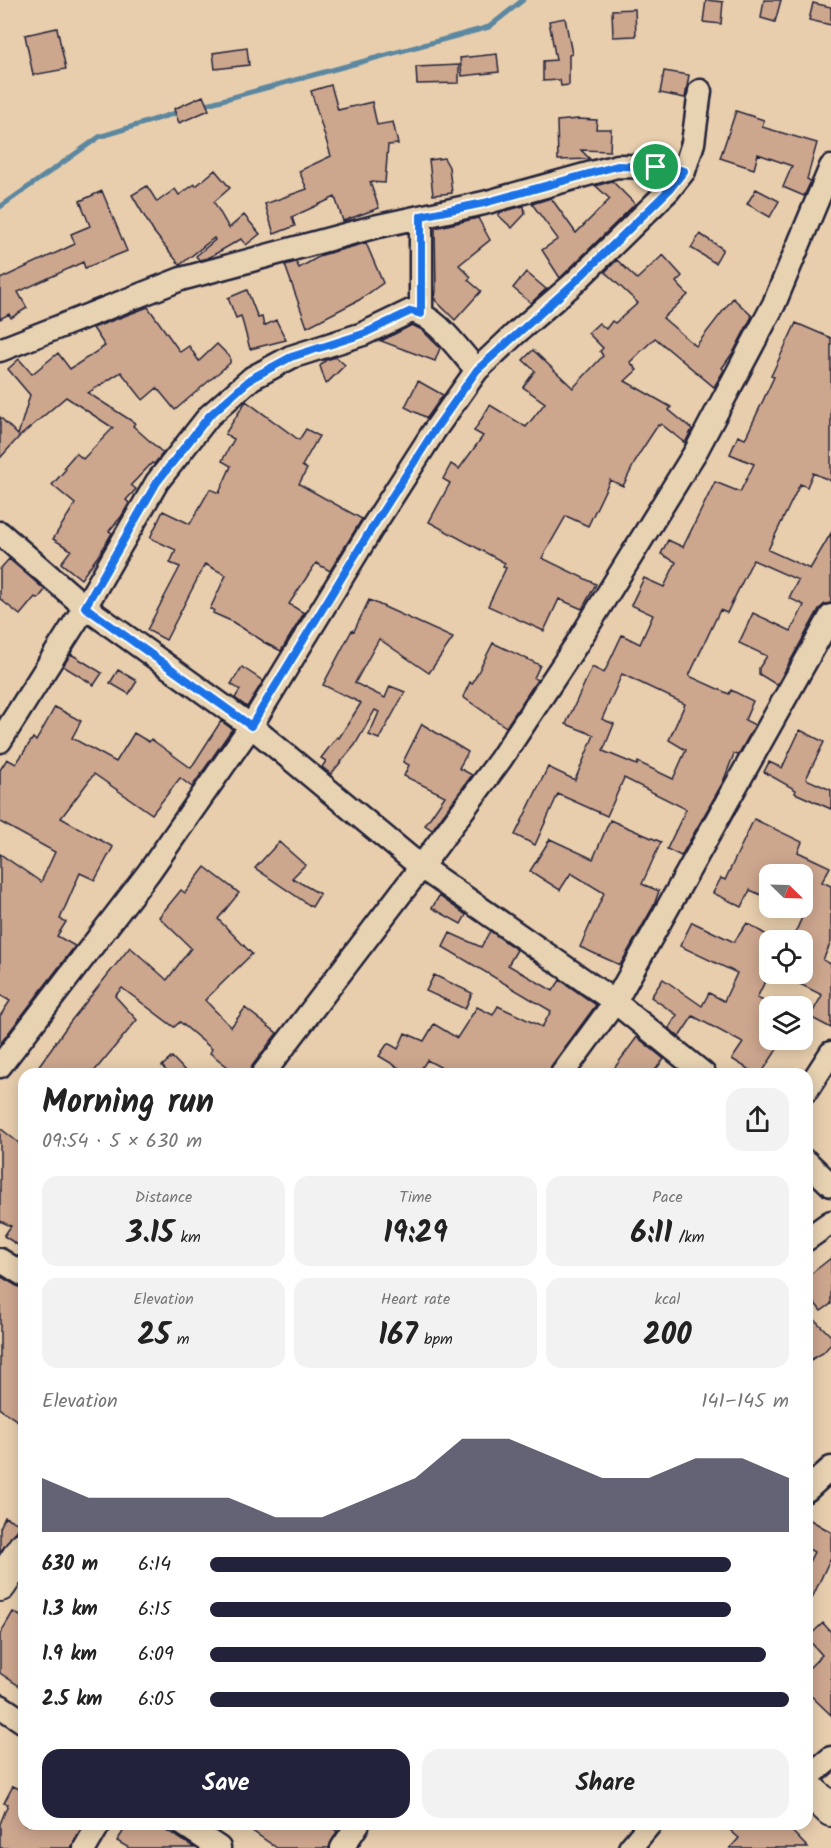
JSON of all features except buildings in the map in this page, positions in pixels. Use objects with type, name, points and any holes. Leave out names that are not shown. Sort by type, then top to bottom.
[{"type":"street","points":[[0,1066],[149,872],[251,726],[370,531],[434,431],[477,370],[573,284],[669,190],[684,171],[693,143],[700,91]]},
{"type":"street","points":[[0,350],[181,279],[374,227],[484,203],[617,166],[667,167],[684,171]]},
{"type":"street","points":[[268,1068],[500,760],[578,642],[696,451],[774,304],[831,166]]},
{"type":"street","points":[[421,216],[421,314]]},
{"type":"street","points":[[0,741],[85,607],[157,482],[209,416],[252,378],[291,357],[363,334],[411,311],[433,321],[477,370]]},
{"type":"street","points":[[0,533],[85,607],[251,726],[421,867],[615,1002],[697,1068]]},
{"type":"street","points":[[566,1068],[615,1002],[831,616]]},
{"type":"street","points":[[813,1081],[831,1053]]},
{"type":"street","points":[[813,1168],[831,1185]]},
{"type":"street","points":[[813,1235],[831,1222]]},
{"type":"street","points":[[0,1260],[18,1271]]},
{"type":"street","points":[[813,1484],[831,1468]]},
{"type":"street","points":[[0,1586],[18,1558]]},
{"type":"street","points":[[0,1706],[18,1718]]},
{"type":"street","points":[[813,1773],[831,1758]]},
{"type":"street","points":[[813,1794],[831,1810]]},
{"type":"street","points":[[84,1848],[95,1830]]},
{"type":"street","points":[[192,1830],[219,1848]]},
{"type":"street","points":[[342,1848],[354,1830]]},
{"type":"street","points":[[630,1848],[645,1830]]},
{"type":"waterway","points":[[200,106],[489,27],[523,0]]},
{"type":"waterway","points":[[0,207],[99,137],[182,111]]},
{"type":"route","points":[[617,166],[656,167],[684,171],[669,190],[573,284],[477,370],[434,431],[370,531],[251,726],[85,607],[157,482],[209,416],[252,378],[291,357],[363,334],[411,311],[421,314],[421,216],[484,203],[617,166]]}]
